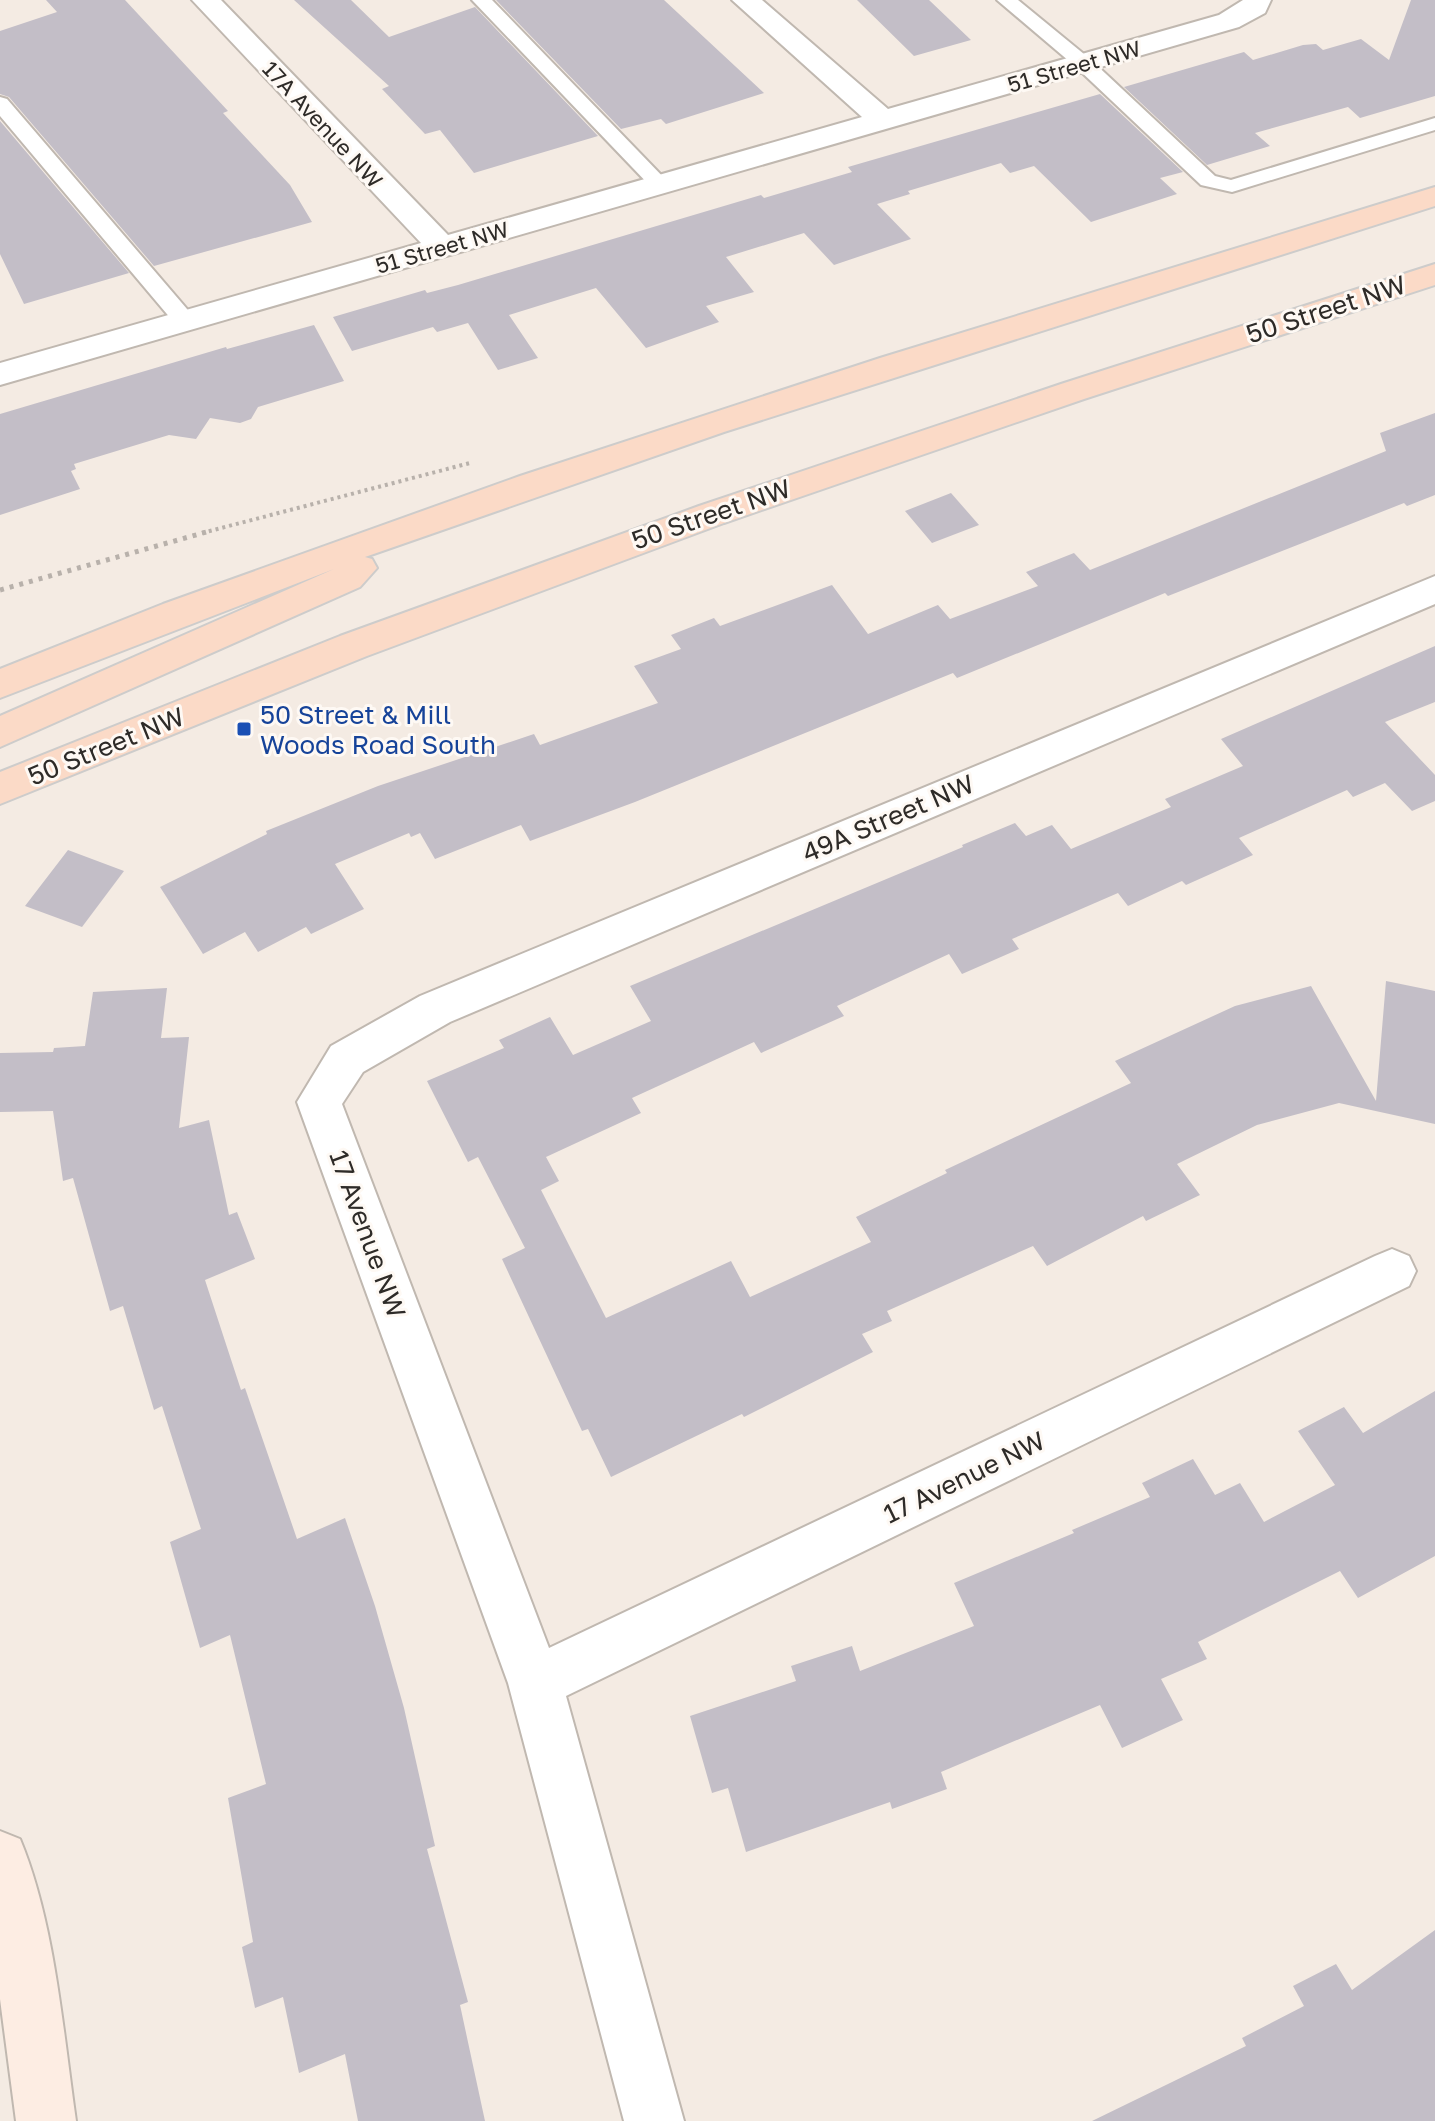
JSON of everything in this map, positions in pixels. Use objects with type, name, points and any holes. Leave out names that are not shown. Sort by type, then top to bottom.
[{"type":"main road","points":[[0,684],[414,524],[758,406],[1435,196]]},
{"type":"main road","name":"50 Street NW","points":[[0,789],[86,752],[497,591],[724,509],[1150,365],[1435,274]]},
{"type":"main road","points":[[0,732],[347,578],[414,524]]},
{"type":"main road","points":[[0,672],[58,660]]},
{"type":"main road","points":[[0,807],[86,752]]},
{"type":"street","name":"17A Avenue NW","points":[[206,0],[442,247]]},
{"type":"street","points":[[746,0],[884,121]]},
{"type":"street","name":"51 Street NW","points":[[0,374],[1229,21],[1255,7],[1257,0]]},
{"type":"street","name":"49A Street NW","points":[[347,1059],[435,1009],[1435,589]]},
{"type":"street","name":"17 Avenue NW","points":[[347,1059],[319,1102],[535,1683],[654,2121]]},
{"type":"street","name":"17 Avenue NW","points":[[535,1683],[1392,1271]]},
{"type":"street","points":[[0,1859],[13,1974],[46,2121]]},
{"type":"lane","points":[[481,0],[660,185]]},
{"type":"lane","points":[[1006,0],[1083,63],[1208,181],[1232,186],[1435,124]]},
{"type":"lane","points":[[0,103],[185,321]]},
{"type":"building","points":[[46,0],[125,0],[228,111],[223,113],[290,185],[312,222],[154,266],[9,97],[0,94],[0,31],[57,12]]},
{"type":"building","points":[[294,0],[351,0],[389,37],[475,7],[598,136],[474,173],[440,130],[425,134],[382,89],[389,86]]},
{"type":"building","points":[[496,0],[664,0],[764,93],[666,124],[661,119],[621,129]]},
{"type":"building","points":[[857,0],[929,0],[971,40],[914,56]]},
{"type":"building","points":[[1411,0],[1435,0],[1435,96],[1360,118],[1348,107],[1255,133],[1270,146],[1207,165],[1124,87],[1244,52],[1253,60],[1303,45],[1316,44],[1323,50],[1361,39],[1389,60]]},
{"type":"building","points":[[1100,94],[1183,172],[1160,178],[1177,194],[1091,222],[1034,166],[1010,173],[1001,163],[908,191],[910,194],[877,204],[911,239],[834,265],[804,233],[726,257],[754,292],[706,306],[719,322],[646,348],[596,288],[509,315],[538,358],[498,370],[468,323],[437,332],[433,327],[352,351],[333,317],[425,290],[427,293],[458,285],[761,195],[764,198],[852,172],[848,167]]},
{"type":"building","points":[[0,121],[129,273],[24,304],[0,254]]},
{"type":"building","points":[[314,325],[344,381],[258,407],[251,419],[240,423],[210,418],[196,439],[169,435],[74,464],[76,469],[71,471],[80,489],[0,515],[0,414],[226,347]]},
{"type":"building","points":[[1435,413],[1435,495],[1407,506],[1404,503],[1168,596],[1165,593],[957,678],[953,673],[635,802],[530,841],[521,825],[435,859],[420,833],[411,837],[409,833],[335,864],[364,909],[311,934],[306,927],[258,952],[245,932],[203,954],[160,887],[267,834],[266,831],[378,786],[534,734],[540,745],[658,703],[634,666],[681,649],[671,635],[714,618],[720,626],[832,585],[868,634],[938,605],[950,619],[1038,586],[1026,572],[1074,553],[1090,570],[1386,451],[1380,433]]},
{"type":"building","points":[[951,493],[979,525],[932,543],[905,511]]},
{"type":"building","points":[[1435,646],[1435,702],[1385,722],[1435,775],[1435,801],[1412,811],[1385,783],[1353,797],[1347,790],[1239,838],[1253,855],[1186,885],[1182,881],[1128,906],[1118,893],[1012,939],[1019,949],[962,974],[949,954],[837,1006],[844,1016],[761,1053],[754,1042],[632,1098],[641,1113],[546,1157],[559,1181],[541,1190],[606,1318],[731,1261],[750,1297],[871,1242],[856,1217],[947,1173],[945,1170],[1131,1083],[1115,1061],[1235,1006],[1311,986],[1376,1101],[1386,981],[1435,991],[1435,1124],[1339,1103],[1257,1125],[1177,1164],[1200,1195],[1146,1221],[1143,1216],[1047,1266],[1033,1246],[887,1311],[892,1321],[862,1334],[873,1352],[744,1417],[742,1414],[611,1477],[588,1429],[582,1431],[502,1259],[525,1248],[478,1157],[468,1162],[427,1081],[504,1048],[499,1040],[550,1017],[573,1055],[651,1021],[630,986],[1015,823],[1026,836],[1052,825],[1071,849],[1171,807],[1165,799],[1243,766],[1221,739]]},
{"type":"building","points":[[68,850],[124,871],[82,927],[25,906]]},
{"type":"building","points":[[167,988],[161,1038],[189,1037],[179,1128],[209,1120],[229,1215],[237,1212],[255,1259],[205,1280],[241,1390],[245,1388],[297,1539],[345,1518],[375,1606],[404,1708],[435,1846],[427,1849],[468,2002],[460,2005],[485,2121],[358,2121],[345,2054],[299,2073],[283,1997],[255,2008],[242,1947],[253,1942],[228,1798],[266,1784],[230,1635],[200,1648],[170,1542],[201,1529],[162,1406],[154,1410],[123,1306],[110,1311],[73,1178],[63,1181],[53,1111],[0,1112],[0,1053],[53,1052],[54,1048],[85,1046],[93,992]]},
{"type":"building","points":[[1435,1391],[1435,1556],[1358,1598],[1340,1571],[1198,1642],[1207,1659],[1161,1679],[1183,1720],[1122,1748],[1100,1705],[941,1772],[947,1789],[892,1809],[890,1802],[746,1852],[728,1788],[712,1793],[690,1716],[796,1681],[791,1666],[852,1646],[860,1671],[974,1626],[954,1583],[1074,1533],[1072,1530],[1150,1497],[1142,1483],[1193,1459],[1215,1495],[1240,1483],[1264,1522],[1335,1485],[1298,1431],[1344,1407],[1363,1433]]},
{"type":"building","points":[[1435,1930],[1435,2121],[1092,2121],[1246,2046],[1242,2038],[1304,2006],[1293,1986],[1336,1964],[1352,1990]]},
{"type":"place","name":"50 Street & Mill Woods Road South","points":[[244,729]]}]
